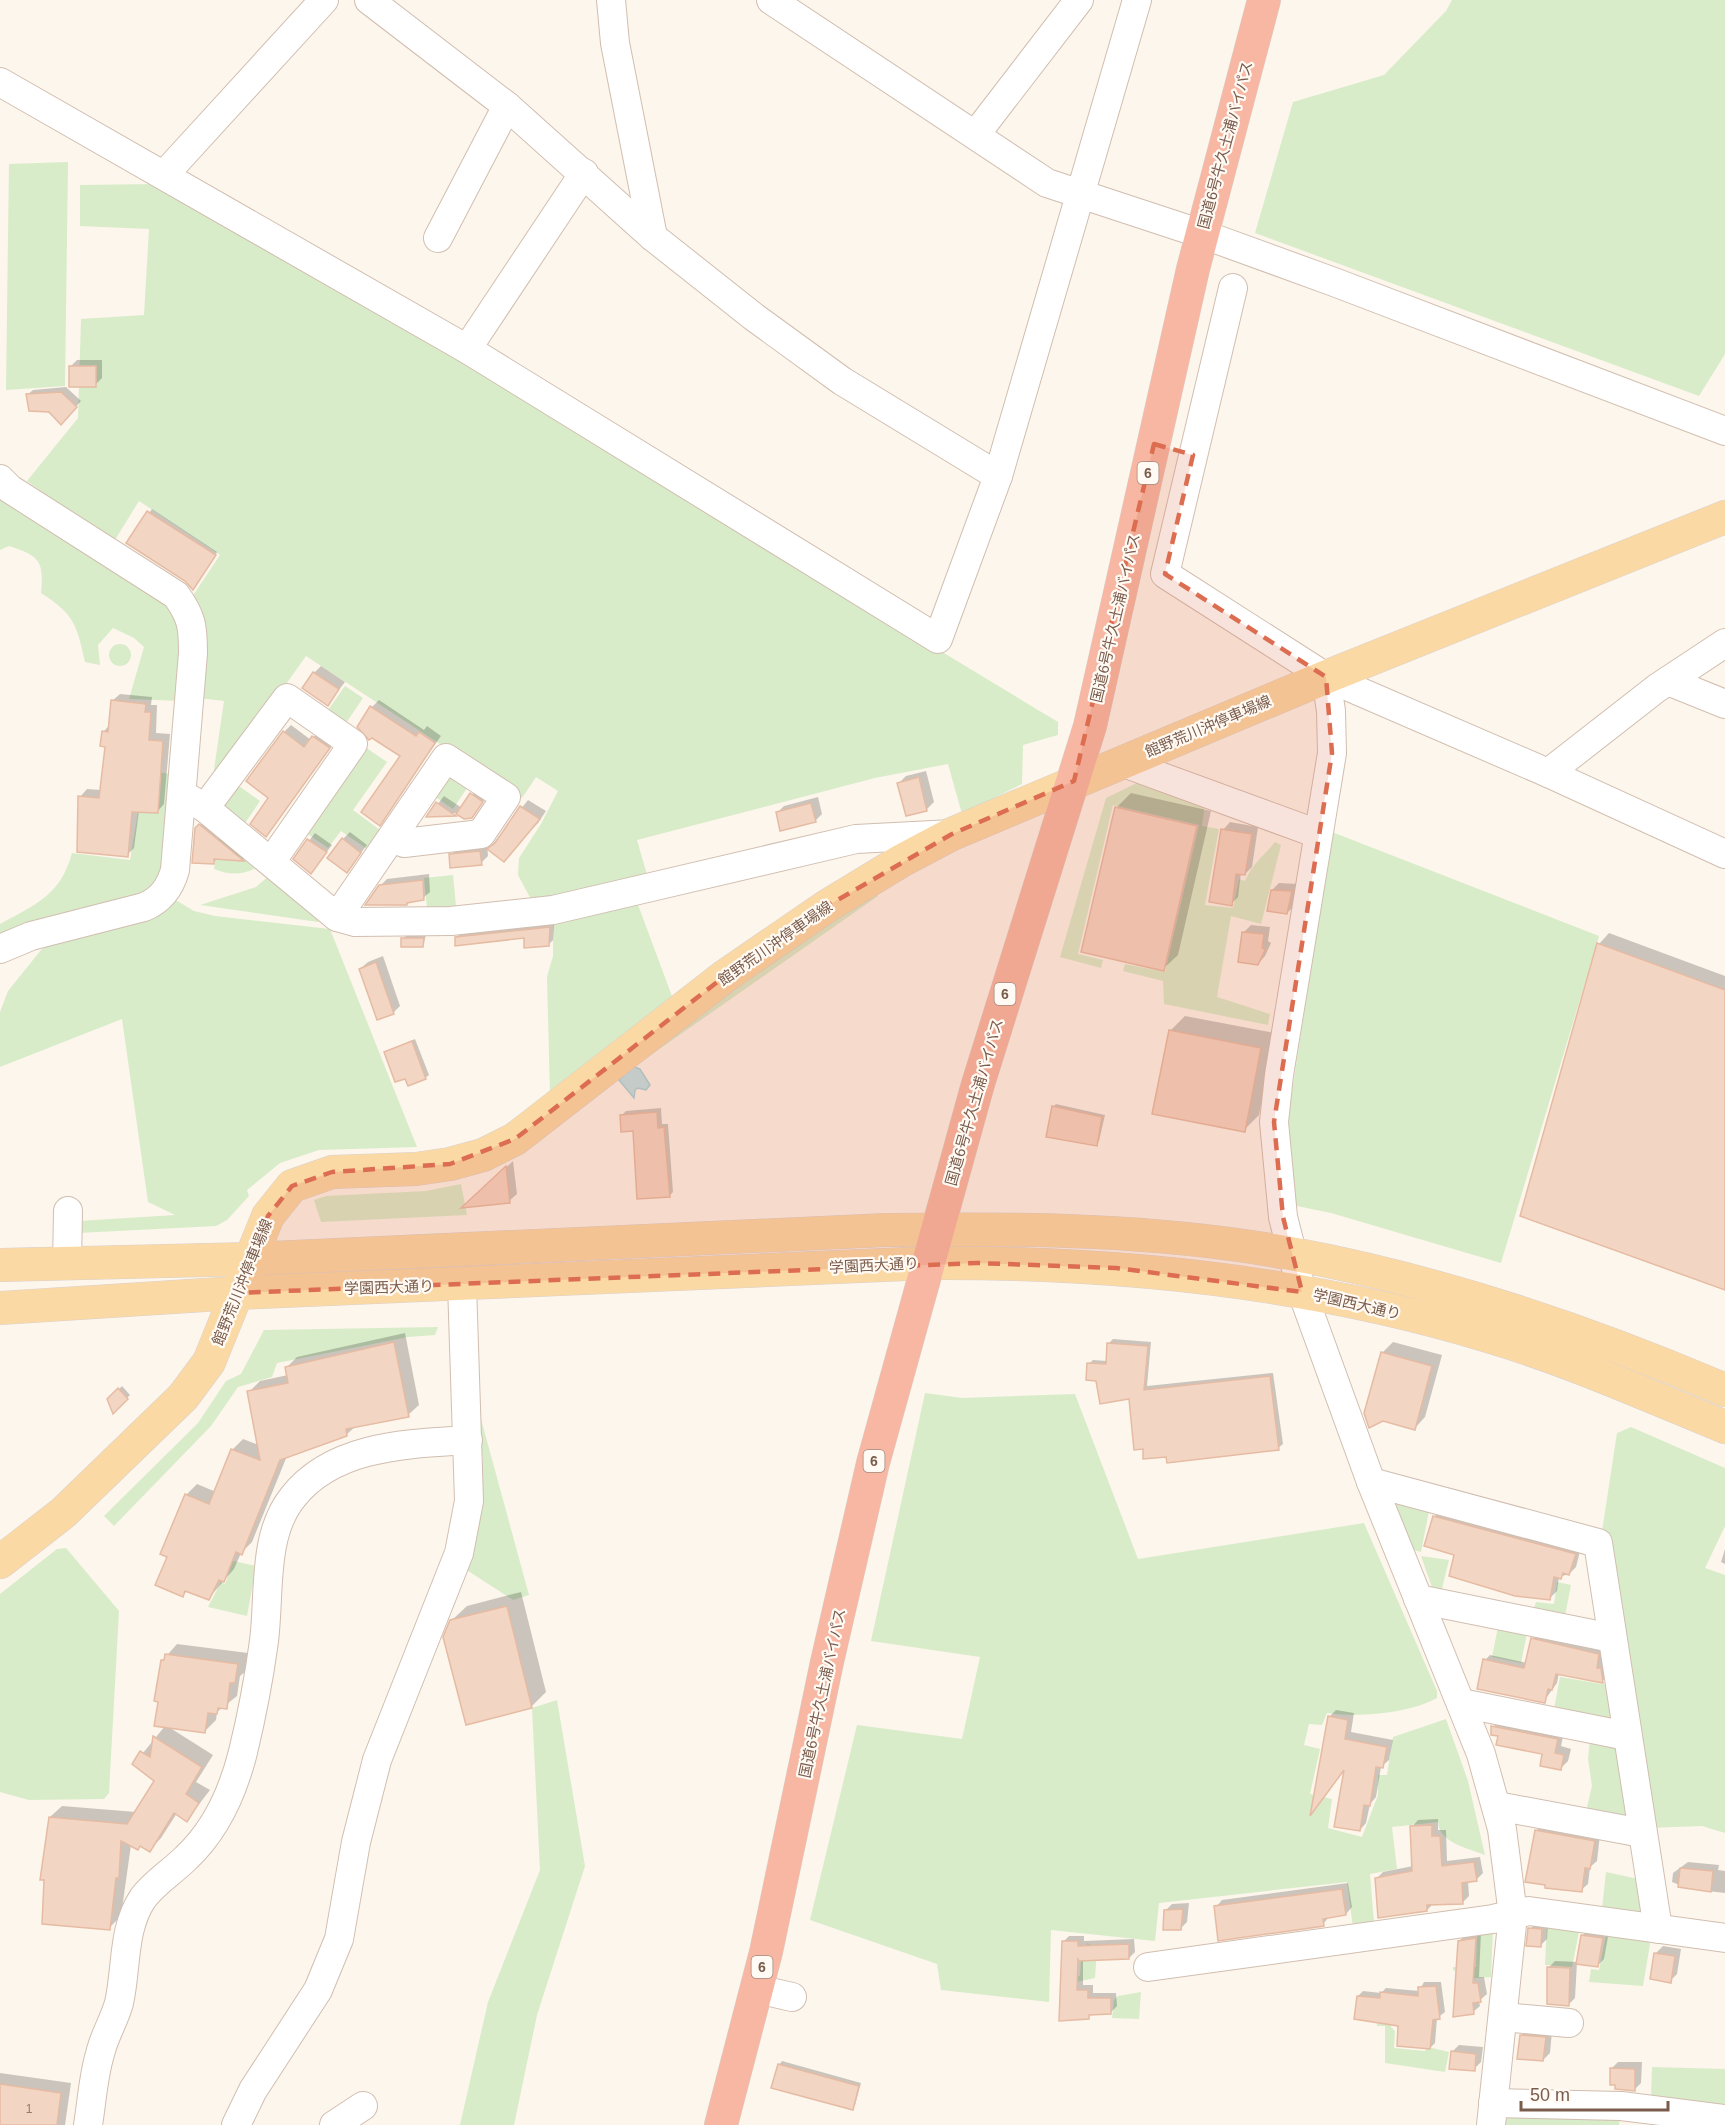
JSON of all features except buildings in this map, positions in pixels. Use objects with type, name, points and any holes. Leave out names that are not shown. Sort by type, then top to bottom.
[{"type":"highway","name":"国道6号牛久土浦バイパス","points":[[938,1230],[1002,1005],[1074,781],[1128,562],[1202,234],[1264,0]]},
{"type":"highway","name":"6","points":[[929,1263],[938,1230]]},
{"type":"highway","name":"国道6号牛久土浦バイパス","points":[[721,2125],[757,1989],[873,1463],[929,1263]]},
{"type":"main road","name":"館野荒川沖停車場線","points":[[0,1562],[63,1513],[183,1397],[209,1362],[268,1216],[292,1186],[333,1172],[416,1169],[450,1164],[483,1155],[515,1140],[725,976],[828,906],[901,861],[952,834],[1326,677],[1725,518]]},
{"type":"main road","points":[[0,1265],[249,1259],[938,1230],[986,1229],[1141,1235],[1291,1254],[1472,1296],[1636,1351],[1725,1390]]},
{"type":"main road","name":"学園西大通り","points":[[0,1308],[236,1293],[929,1263],[1116,1268],[1258,1284],[1302,1292],[1350,1301],[1489,1336],[1611,1380],[1725,1427]]},
{"type":"street","points":[[164,175],[324,0]]},
{"type":"street","points":[[369,0],[507,106],[653,237],[754,317],[842,381],[998,476]]},
{"type":"street","points":[[612,0],[615,44],[653,237]]},
{"type":"street","points":[[771,0],[1047,183],[1202,234],[1725,431]]},
{"type":"street","points":[[976,134],[1079,0]]},
{"type":"street","points":[[0,82],[467,349],[938,639],[998,476],[1078,194],[1137,0]]},
{"type":"street","points":[[438,238],[507,106]]},
{"type":"street","points":[[467,349],[584,173]]},
{"type":"street","points":[[1165,574],[1233,288]]},
{"type":"street","points":[[1154,444],[1193,455]]},
{"type":"street","points":[[0,479],[10,489],[176,595],[188,612],[193,626],[193,801],[168,888],[160,898],[144,907],[31,936],[0,949]]},
{"type":"street","points":[[1128,562],[1152,567],[1165,574],[1326,677],[1548,773],[1725,854]]},
{"type":"street","points":[[1548,773],[1668,681],[1725,643]]},
{"type":"street","points":[[1326,677],[1331,711],[1332,753],[1274,1122],[1283,1217],[1302,1292],[1371,1482],[1461,1703],[1497,1806],[1513,1915],[1492,2114],[1621,2106],[1725,2119]]},
{"type":"street","points":[[1668,681],[1725,704]]},
{"type":"street","points":[[193,801],[287,698],[353,744],[271,862]]},
{"type":"street","points":[[1121,762],[1318,834]]},
{"type":"street","points":[[193,801],[337,917],[355,922],[451,921],[552,910],[856,839],[952,834]]},
{"type":"street","points":[[337,917],[392,837]]},
{"type":"street","points":[[0,972],[31,936]]},
{"type":"street","points":[[67,1264],[68,1211]]},
{"type":"street","points":[[236,2125],[253,2090],[318,1990],[339,1939],[359,1832],[377,1760],[459,1553],[469,1501],[462,1284]]},
{"type":"street","points":[[88,2125],[100,2053],[119,2004],[131,1922],[143,1898],[153,1886],[202,1841],[226,1804],[234,1783],[257,1686],[272,1543],[283,1512],[307,1482],[341,1461],[366,1452],[420,1443],[468,1440]]},
{"type":"street","points":[[1371,1482],[1598,1543],[1658,1929]]},
{"type":"street","points":[[1418,1599],[1612,1638]]},
{"type":"street","points":[[1461,1703],[1627,1736]]},
{"type":"street","points":[[1497,1806],[1642,1833]]},
{"type":"street","points":[[1148,1967],[1529,1911],[1725,1938]]},
{"type":"street","points":[[757,1989],[792,1997]]},
{"type":"street","points":[[1503,2017],[1569,2023]]},
{"type":"street","points":[[328,2117],[363,2106]]},
{"type":"highlighted area","points":[[1154,444],[1193,455],[1165,574],[1326,677],[1332,753],[1274,1122],[1283,1217],[1302,1292],[1116,1268],[977,1263],[236,1293],[268,1216],[292,1186],[332,1172],[450,1164],[515,1139],[725,976],[827,906],[952,834],[1074,781]]},
{"type":"green space","points":[[1452,0],[1725,0],[1725,354],[1699,396],[1255,233],[1293,102],[1384,75],[1446,11]]},
{"type":"green space","points":[[68,162],[65,386],[6,390],[9,164]]},
{"type":"green space","points":[[157,184],[480,373],[1058,722],[1058,735],[1023,745],[1022,784],[962,814],[948,764],[875,778],[637,840],[648,878],[534,905],[518,875],[519,858],[541,824],[558,791],[536,777],[522,798],[306,656],[211,790],[224,701],[199,698],[190,600],[220,555],[139,501],[113,543],[27,481],[78,418],[81,319],[144,315],[149,229],[80,226],[80,185]]},
{"type":"green space","points":[[0,489],[179,613],[181,701],[129,699],[144,647],[134,638],[113,628],[98,645],[100,665],[85,662],[76,629],[67,614],[41,593],[42,574],[38,561],[28,553],[9,546],[0,550]]},
{"type":"green space","points":[[120,644],[130,651],[131,655],[124,665],[120,666],[110,659],[109,655],[116,645]]},
{"type":"green space","points":[[345,686],[363,698],[344,726],[326,713]]},
{"type":"green space","points":[[365,747],[387,762],[353,810],[380,830],[367,849],[341,831],[328,848],[305,832]]},
{"type":"green space","points":[[145,770],[171,774],[159,888],[0,939],[0,924],[35,904],[54,889],[72,853],[130,860]]},
{"type":"green space","points":[[446,772],[469,785],[453,809],[431,794]]},
{"type":"green space","points":[[1141,781],[1205,803],[1202,826],[1219,829],[1205,905],[1233,908],[1239,879],[1245,881],[1255,865],[1275,842],[1281,845],[1261,924],[1231,916],[1217,997],[1270,1014],[1268,1025],[1164,1004],[1163,981],[1123,971],[1125,964],[1165,972],[1199,825],[1113,805],[1078,954],[1103,960],[1101,968],[1060,957],[1106,798]]},
{"type":"green space","points":[[236,784],[260,801],[241,829],[221,812]]},
{"type":"green space","points":[[220,831],[264,864],[239,873],[214,869]]},
{"type":"green space","points":[[1332,832],[1599,936],[1501,1263],[1331,1213],[1297,1206],[1290,1181],[1287,1124]]},
{"type":"green space","points":[[271,874],[321,914],[318,922],[200,905],[256,887]]},
{"type":"green space","points":[[453,875],[456,906],[427,909],[424,878]]},
{"type":"green space","points":[[870,890],[878,896],[638,1064],[685,1019]]},
{"type":"green space","points":[[174,899],[194,911],[215,916],[330,929],[417,1147],[319,1150],[280,1163],[247,1190],[249,1196],[227,1220],[216,1226],[78,1233],[79,1221],[175,1215],[148,1202],[122,1019],[0,1067],[0,1012],[8,991],[41,950],[66,934]]},
{"type":"green space","points":[[637,902],[673,999],[550,1094],[547,977],[553,956],[553,919]]},
{"type":"green space","points":[[461,1184],[467,1215],[321,1222],[314,1200],[326,1196],[426,1191]]},
{"type":"green space","points":[[438,1327],[435,1335],[408,1337],[277,1363],[272,1377],[238,1387],[211,1426],[114,1526],[104,1516],[198,1423],[226,1381],[241,1374],[264,1330]]},
{"type":"green space","points":[[469,1375],[529,1595],[513,1600],[462,1567],[475,1535],[483,1459]]},
{"type":"green space","points":[[925,1393],[962,1398],[1075,1394],[1138,1559],[1364,1523],[1437,1691],[1437,1698],[1399,1711],[1353,1715],[1327,1713],[1322,1725],[1309,1724],[1304,1745],[1320,1749],[1310,1794],[1332,1799],[1328,1828],[1362,1837],[1378,1795],[1378,1775],[1387,1775],[1393,1737],[1446,1719],[1468,1781],[1485,1855],[1449,1840],[1443,1835],[1438,1822],[1392,1827],[1397,1869],[1370,1874],[1374,1922],[1353,1928],[1347,1882],[1159,1903],[1155,1941],[1051,1930],[1049,2002],[941,1990],[937,1964],[810,1920],[857,1725],[962,1739],[980,1657],[871,1641]]},
{"type":"green space","points":[[1631,1427],[1725,1468],[1725,1526],[1705,1568],[1725,1575],[1725,1833],[1702,1826],[1649,1828],[1601,1538],[1617,1433]]},
{"type":"green space","points":[[1391,1498],[1430,1506],[1421,1552],[1414,1550]]},
{"type":"green space","points":[[66,1548],[119,1611],[109,1793],[104,1799],[29,1800],[0,1792],[0,1594],[57,1549]]},
{"type":"green space","points":[[1421,1556],[1449,1560],[1440,1597],[1434,1593]]},
{"type":"green space","points":[[229,1560],[256,1566],[247,1616],[208,1607],[221,1582],[225,1584],[230,1570],[226,1566]]},
{"type":"green space","points":[[1557,1582],[1571,1585],[1564,1621],[1533,1611],[1536,1602],[1554,1604]]},
{"type":"green space","points":[[1499,1622],[1528,1628],[1521,1663],[1492,1657]]},
{"type":"green space","points":[[1560,1677],[1608,1685],[1617,1721],[1554,1709]]},
{"type":"green space","points":[[557,1700],[585,1866],[537,2015],[514,2125],[460,2125],[488,2002],[540,1870],[532,1708]]},
{"type":"green space","points":[[1590,1738],[1621,1744],[1631,1818],[1585,1816],[1592,1786],[1588,1759]]},
{"type":"green space","points":[[1606,1872],[1643,1880],[1645,1915],[1602,1909]]},
{"type":"green space","points":[[1547,1923],[1580,1927],[1572,1967],[1545,1965]]},
{"type":"green space","points":[[1493,1927],[1491,1977],[1464,1979],[1462,1973],[1453,1970],[1453,1967],[1476,1967],[1477,1929]]},
{"type":"green space","points":[[1606,1935],[1651,1938],[1643,1986],[1589,1982],[1591,1969],[1599,1970]]},
{"type":"green space","points":[[1087,1943],[1097,1949],[1095,1978],[1062,1985],[1062,1977],[1080,1976],[1081,1959],[1088,1955]]},
{"type":"green space","points":[[1141,1992],[1139,2019],[1112,2018],[1114,2000],[1118,1996]]},
{"type":"green space","points":[[1378,2005],[1393,2007],[1391,2027],[1395,2031],[1394,2048],[1425,2051],[1428,2047],[1449,2052],[1445,2072],[1385,2063],[1385,2026],[1377,2026]]},
{"type":"green space","points":[[1652,2067],[1725,2069],[1725,2113],[1651,2100]]},
{"type":"green space","points":[[1620,2116],[1619,2125],[1505,2125],[1507,2117]]},
{"type":"water","points":[[632,1066],[640,1069],[650,1085],[646,1090],[638,1088],[635,1090],[634,1098],[619,1080]]}]
